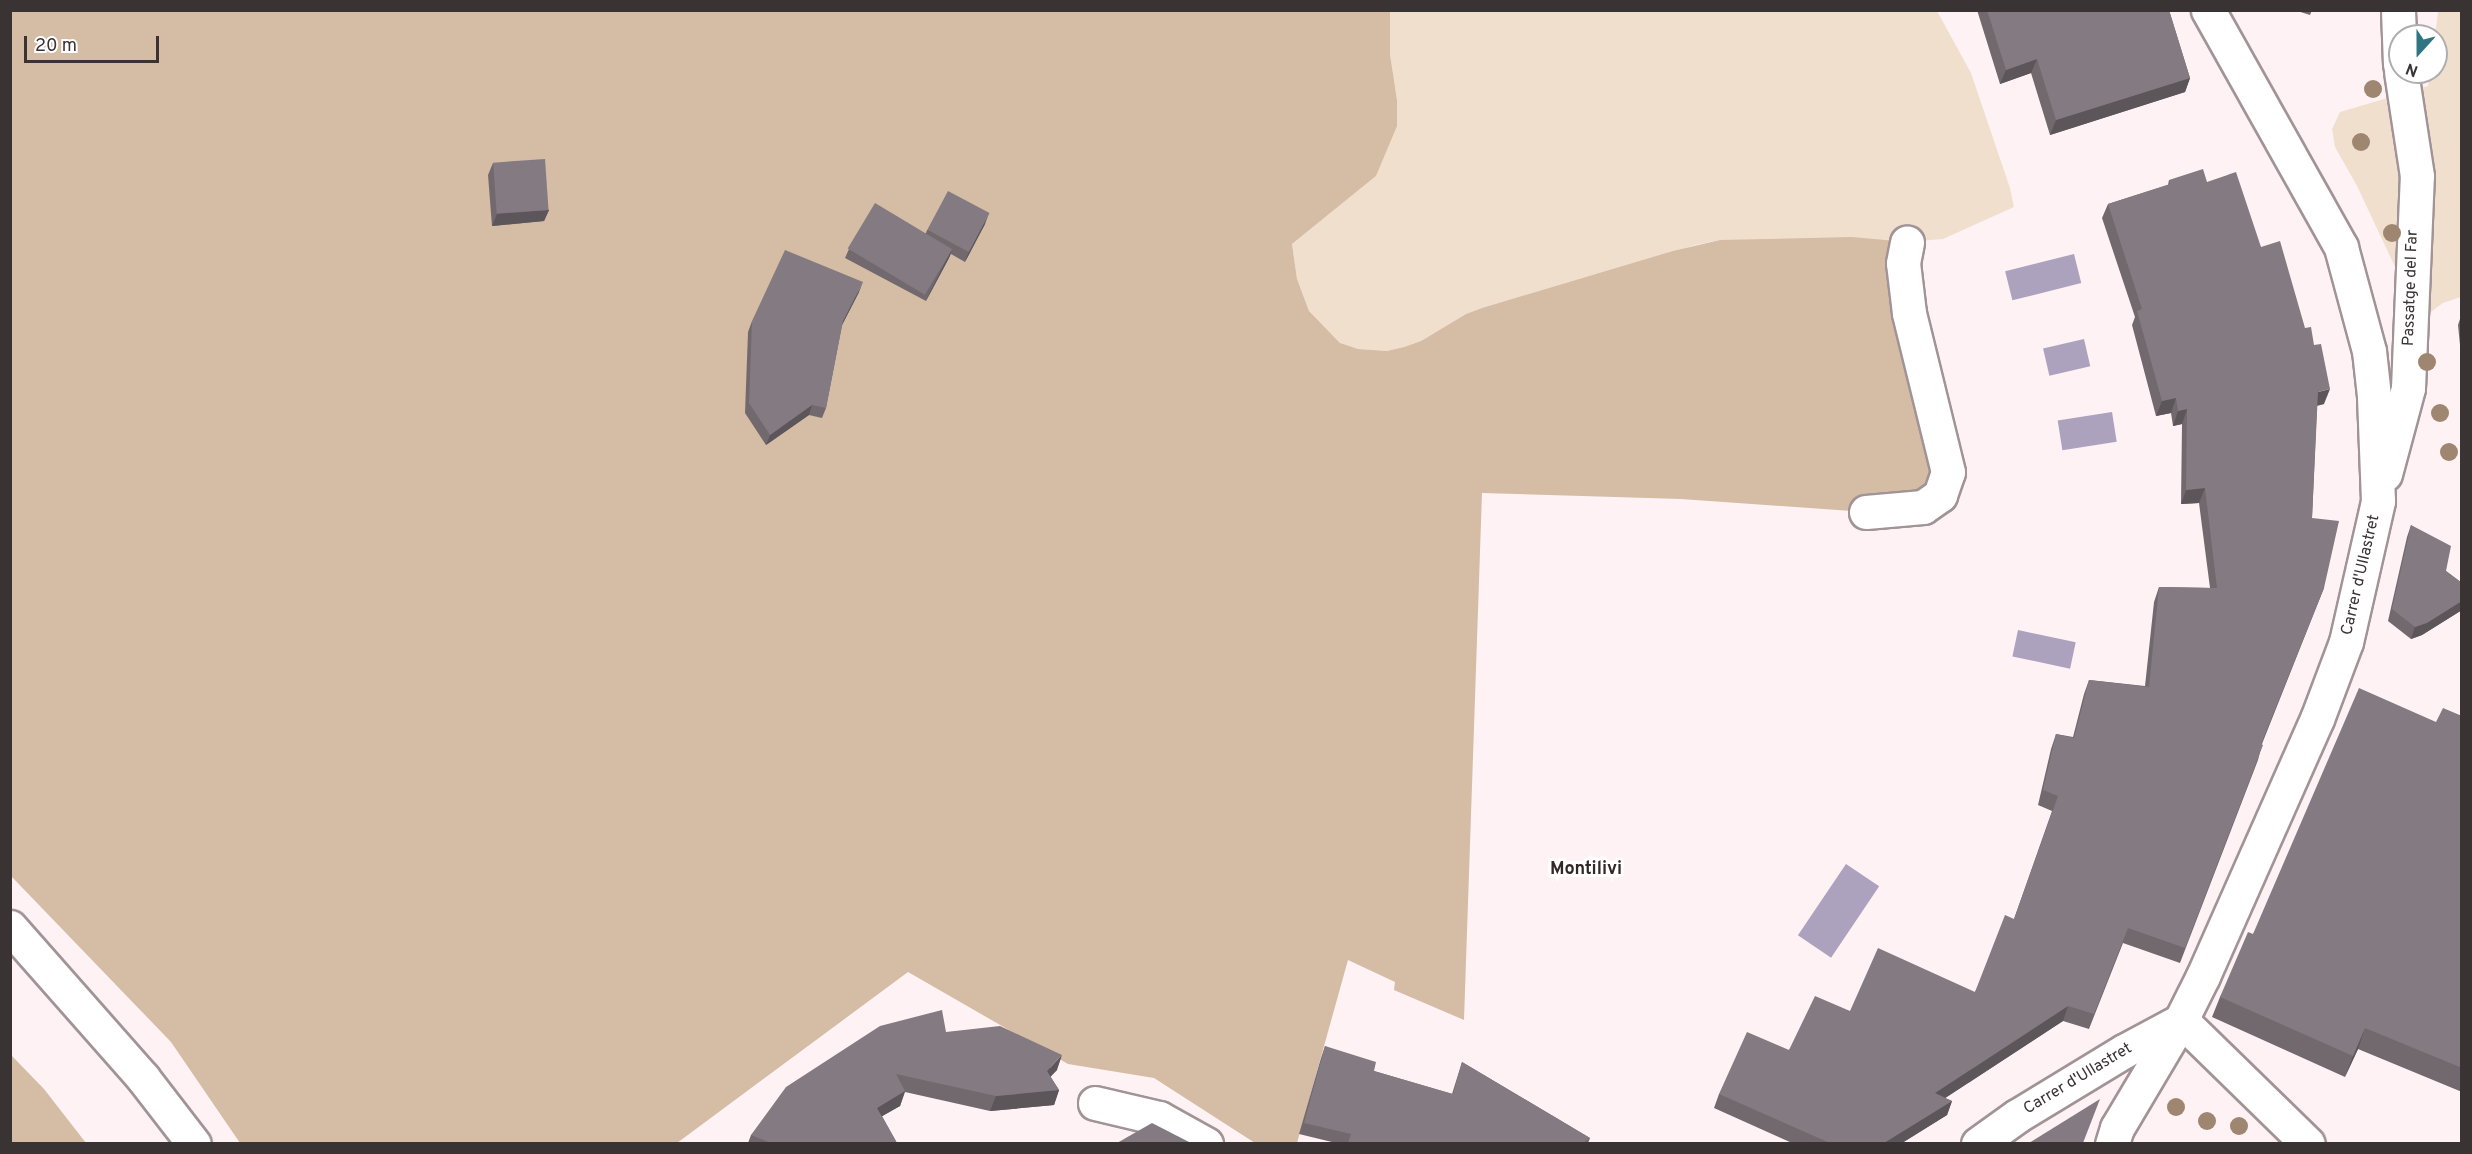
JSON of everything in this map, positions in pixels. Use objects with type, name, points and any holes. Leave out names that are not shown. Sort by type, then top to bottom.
[{"type":"street","name":"Carrer d'Ullastret","points":[[2112,1143],[2117,1128],[2181,1020],[2324,702],[2346,642],[2378,501],[2374,396],[2369,351],[2341,247],[2268,120],[2241,64],[2208,10]]},
{"type":"street","name":"Passatge del Far","points":[[2378,501],[2408,388],[2413,220],[2417,176],[2403,84]]},
{"type":"street","points":[[1866,512],[1923,507],[1940,495],[1948,472],[1909,313],[1903,263],[1907,242]]},
{"type":"street","points":[[10,927],[143,1078],[194,1143]]},
{"type":"street","name":"Carrer d'Ullastret","points":[[1978,1143],[2017,1116],[2114,1057],[2181,1020]]},
{"type":"street","points":[[2181,1020],[2297,1140]]},
{"type":"street","points":[[1095,1103],[1159,1118],[1206,1143]]},
{"type":"shaded area","points":[[11,11],[1390,11],[1390,54],[1397,100],[1397,126],[1376,176],[1292,244],[1297,279],[1309,311],[1340,343],[1358,349],[1387,351],[1404,347],[1421,341],[1466,314],[1482,308],[1673,251],[1720,240],[1852,237],[1907,242],[1940,495],[1866,512],[1681,499],[1482,493],[1464,1020],[1394,990],[1395,982],[1348,960],[1297,1143],[1255,1143],[1154,1078],[1068,1064],[908,972],[677,1143],[240,1143],[171,1042],[11,876]]},
{"type":"shaded area","points":[[1390,11],[1937,11],[1971,73],[2010,188],[2014,207],[1943,239],[1907,242],[1720,240],[1482,308],[1466,314],[1421,341],[1404,347],[1387,351],[1358,349],[1341,344],[1309,311],[1297,279],[1292,244],[1376,176],[1397,100],[1390,54]]},
{"type":"shaded area","points":[[2438,11],[2461,11],[2461,297],[2443,303],[2420,320],[2357,186],[2335,147],[2332,129],[2340,112],[2428,86],[2428,84],[2448,84],[2448,24],[2436,24]]},
{"type":"shaded area","points":[[2074,254],[2081,283],[2012,300],[2005,271]]},
{"type":"shaded area","points":[[2084,339],[2090,366],[2049,376],[2043,348]]},
{"type":"shaded area","points":[[2112,412],[2117,442],[2062,450],[2058,421]]},
{"type":"shaded area","points":[[2018,630],[2076,642],[2070,669],[2012,656]]},
{"type":"shaded area","points":[[1846,864],[1879,886],[1831,958],[1798,935]]},
{"type":"shaded area","points":[[11,1055],[44,1089],[86,1143],[11,1143]]},
{"type":"building","points":[[1987,10],[2169,10],[2190,78],[2056,120],[2037,59],[2006,70]]},
{"type":"building","points":[[545,159],[549,210],[497,214],[493,163]]},
{"type":"building","points":[[2203,169],[2207,182],[2236,172],[2261,247],[2280,241],[2305,328],[2311,327],[2314,345],[2321,344],[2330,389],[2318,392],[2312,518],[2339,521],[2324,588],[2261,744],[2263,745],[2185,948],[2128,928],[2094,1014],[2068,1006],[1935,1093],[1952,1101],[1884,1143],[1830,1143],[1719,1094],[1747,1032],[1789,1050],[1815,996],[1850,1011],[1878,948],[1975,992],[2005,915],[2014,919],[2058,796],[2043,790],[2056,734],[2074,738],[2089,680],[2149,687],[2159,587],[2217,588],[2205,488],[2186,490],[2187,409],[2178,411],[2176,398],[2162,401],[2137,311],[2142,309],[2108,204],[2170,184],[2169,180]]},
{"type":"building","points":[[948,191],[989,213],[969,252],[927,230]]},
{"type":"building","points":[[875,203],[952,249],[925,295],[848,248]]},
{"type":"building","points":[[785,250],[863,282],[843,321],[826,408],[812,405],[770,435],[749,403],[752,321]]},
{"type":"building","points":[[2411,525],[2451,546],[2446,571],[2462,583],[2462,601],[2427,623],[2415,627],[2392,609]]},
{"type":"building","points":[[2359,688],[2436,722],[2443,708],[2462,716],[2462,1068],[2365,1028],[2353,1056],[2220,997],[2248,932],[2253,934]]},
{"type":"building","points":[[942,1010],[946,1032],[1000,1026],[1062,1055],[1047,1071],[1059,1090],[996,1096],[896,1074],[905,1091],[877,1108],[897,1143],[771,1143],[751,1135],[786,1087],[880,1026]]},
{"type":"building","points":[[1325,1046],[1376,1062],[1374,1071],[1453,1094],[1462,1062],[1590,1138],[1583,1143],[1348,1143],[1351,1134],[1304,1123]]},
{"type":"building","points":[[2100,1099],[2083,1143],[2029,1143]]},
{"type":"building","points":[[1152,1123],[1191,1143],[1117,1143]]},
{"type":"district","name":"Montilivi","points":[[1586,870]]}]
